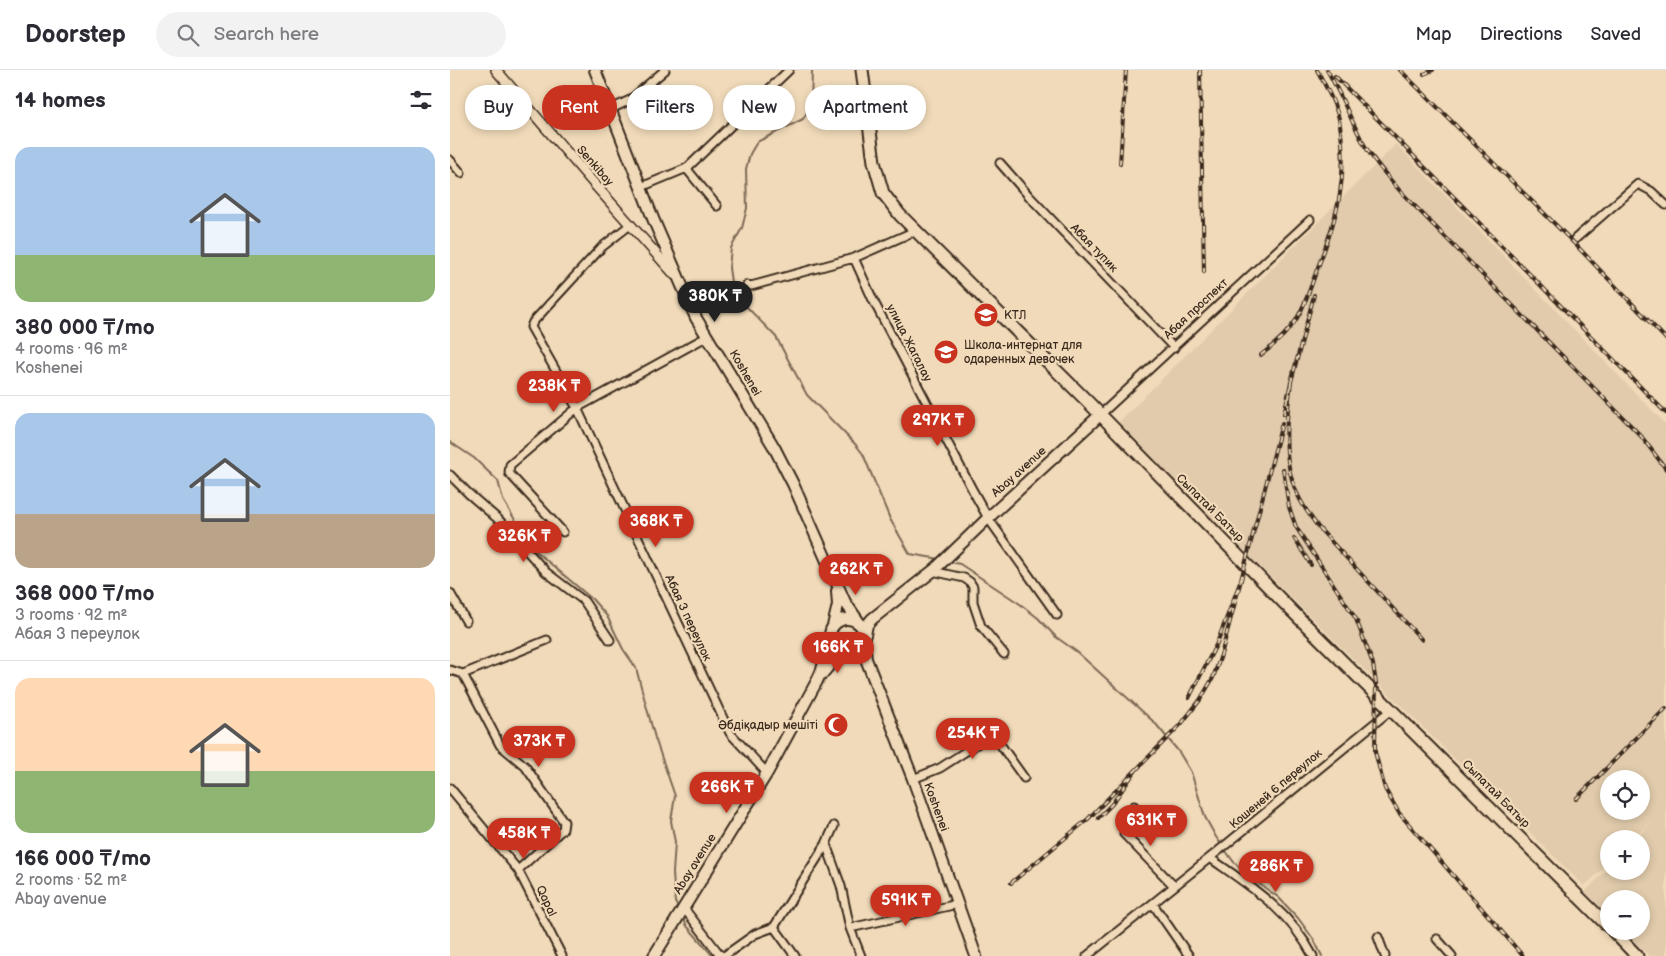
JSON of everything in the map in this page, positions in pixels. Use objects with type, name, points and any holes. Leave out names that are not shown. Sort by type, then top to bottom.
[{"type":"main road","name":"Koshenei","points":[[595,70],[601,85]]},
{"type":"main road","name":"Сыпатай Батыр","points":[[862,70],[864,85]]},
{"type":"main road","name":"Koshenei","points":[[617,125],[677,277],[696,318],[774,447],[794,484],[832,576]]},
{"type":"main road","name":"Сыпатай Батыр","points":[[870,130],[874,162],[883,193],[900,216],[1090,404],[1099,416],[1291,610],[1600,918]]},
{"type":"main road","name":"Abay avenue","points":[[933,570],[1099,416]]},
{"type":"main road","points":[[831,633],[842,620],[859,627],[867,625],[885,608],[933,570]]},
{"type":"main road","points":[[817,681],[832,662],[860,648],[859,627],[844,602],[832,576]]},
{"type":"main road","points":[[817,681],[822,670],[838,605],[837,592],[832,576]]},
{"type":"main road","points":[[859,627],[869,616],[885,608]]},
{"type":"main road","name":"Koshenei","points":[[859,627],[870,668],[913,779],[976,956]]},
{"type":"main road","points":[[831,633],[834,648],[862,658],[870,668]]},
{"type":"main road","name":"Abay avenue","points":[[654,956],[767,774],[817,681]]},
{"type":"main road","points":[[1621,940],[1636,956]]},
{"type":"street","name":"Senkibay","points":[[496,70],[677,277]]},
{"type":"street","points":[[617,106],[630,100],[665,70]]},
{"type":"street","points":[[641,187],[686,168],[785,71]]},
{"type":"street","points":[[450,160],[460,172]]},
{"type":"street","name":"Абая тупик","points":[[1000,163],[1174,348]]},
{"type":"street","points":[[686,168],[717,206]]},
{"type":"street","points":[[1575,239],[1638,184],[1651,191],[1666,205]]},
{"type":"street","name":"Абая проспект","points":[[1099,416],[1310,220]]},
{"type":"street","name":"Абая 3 переулок","points":[[630,225],[602,247],[533,322],[532,327],[577,408],[730,734],[767,774]]},
{"type":"street","points":[[746,285],[751,286],[854,258],[915,231]]},
{"type":"street","name":"улица Жагалау","points":[[854,258],[878,309],[988,518],[1057,615]]},
{"type":"street","points":[[563,532],[523,490],[509,472],[509,468],[514,460],[577,408],[708,336]]},
{"type":"street","points":[[450,475],[499,520],[546,572],[584,601],[610,640]]},
{"type":"street","points":[[933,570],[964,578],[970,582],[973,587],[973,602],[981,626],[1004,654]]},
{"type":"street","points":[[450,593],[466,621]]},
{"type":"street","points":[[450,670],[463,674],[547,640]]},
{"type":"street","points":[[463,674],[500,746],[525,766],[564,822],[563,829],[518,870]]},
{"type":"street","name":"Кошеней 6 переулок","points":[[1088,956],[1392,709]]},
{"type":"street","points":[[913,779],[940,768],[990,736],[995,737],[1024,778]]},
{"type":"street","name":"Qapal","points":[[450,788],[518,870],[562,956]]},
{"type":"street","points":[[1134,806],[1124,834],[1174,886]]},
{"type":"street","points":[[724,956],[754,934],[774,927],[826,844],[834,826]]},
{"type":"street","points":[[826,844],[840,886],[850,928],[861,956]]},
{"type":"street","points":[[1210,858],[1254,889],[1284,914],[1303,937],[1313,956]]},
{"type":"street","points":[[850,928],[958,904]]},
{"type":"street","points":[[1153,904],[1189,956]]},
{"type":"street","points":[[683,907],[720,956]]},
{"type":"street","points":[[774,927],[795,956]]},
{"type":"street","points":[[1378,937],[1384,956]]},
{"type":"street","points":[[1437,939],[1452,956]]},
{"type":"shaded area","points":[[1396,144],[1666,425],[1666,956],[1649,956],[1633,940],[1650,940],[1650,890],[1600,890],[1600,907],[1585,892],[1600,876],[1600,880],[1650,880],[1650,830],[1644,830],[1653,820],[1642,830],[1600,830],[1600,871],[1584,886],[1116,425]]},
{"type":"waterway","points":[[812,70],[811,106],[803,119],[757,142],[750,154],[746,169],[747,208],[742,228],[731,248],[729,268],[732,289],[776,337],[807,395],[863,454],[890,519],[910,554],[940,559]]},
{"type":"waterway","points":[[450,442],[474,458],[498,481],[503,500],[532,548],[592,599],[607,616],[623,649],[636,668],[655,738],[675,796],[671,821],[675,842],[673,873],[675,902],[679,910]]},
{"type":"waterway","points":[[950,562],[960,564],[1038,618],[1056,637],[1077,652],[1155,723],[1179,752],[1191,772],[1205,817],[1233,861],[1248,876],[1278,897],[1298,918],[1314,940],[1322,956]]},
{"type":"waterway","points":[[682,916],[687,926],[713,956]]},
{"type":"railway","points":[[1120,164],[1126,70]]},
{"type":"railway","points":[[1200,70],[1204,272]]},
{"type":"railway","points":[[1261,355],[1289,330],[1303,308],[1331,230],[1340,195],[1343,159],[1339,119],[1317,70]]},
{"type":"railway","points":[[1327,70],[1365,146],[1401,192],[1641,436],[1666,469]]},
{"type":"railway","points":[[1400,70],[1575,244],[1666,339]]},
{"type":"railway","points":[[1424,74],[1433,70]]},
{"type":"railway","points":[[1335,76],[1666,413]]},
{"type":"railway","points":[[1291,382],[1314,295]]},
{"type":"railway","points":[[1284,414],[1291,382],[1286,445],[1290,471],[1298,495],[1318,527],[1422,640]]},
{"type":"railway","points":[[1241,580],[1282,423]]},
{"type":"railway","points":[[1283,469],[1289,507],[1296,527],[1356,619],[1373,664],[1376,683],[1375,752],[1385,789],[1399,813],[1523,956]]},
{"type":"railway","points":[[1294,538],[1311,565]]},
{"type":"railway","points":[[1136,770],[1182,723],[1200,700],[1213,678],[1241,580],[1217,643],[1189,698]]},
{"type":"railway","points":[[1576,799],[1666,708]]},
{"type":"railway","points":[[1011,883],[1088,819],[1136,770],[1112,804],[1098,818]]},
{"type":"place","name":"КТЛ","points":[[986,315]]},
{"type":"place","name":"Школа-интернат для одаренных девочек","points":[[946,352]]},
{"type":"place","name":"Әбдіқадыр мешіті","points":[[836,725]]}]
